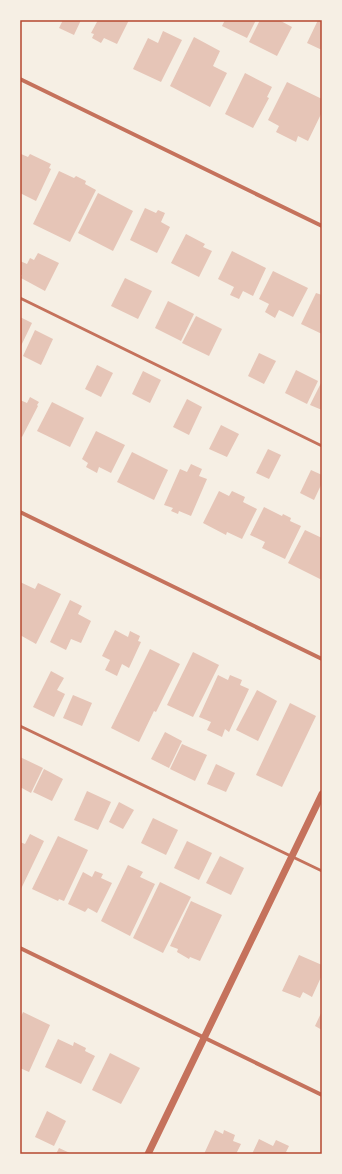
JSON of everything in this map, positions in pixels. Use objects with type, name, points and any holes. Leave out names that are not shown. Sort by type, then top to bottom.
[{"type":"street","points":[[20,79],[322,226]]},
{"type":"street","points":[[20,512],[322,659]]},
{"type":"street","points":[[148,1154],[322,794]]},
{"type":"street","points":[[20,948],[322,1095]]},
{"type":"lane","points":[[20,298],[322,446]]},
{"type":"lane","points":[[20,726],[322,871]]},
{"type":"building","points":[[63,20],[81,20],[74,35],[59,28]]},
{"type":"building","points":[[98,20],[129,20],[117,44],[104,38],[101,43],[92,38],[94,34],[91,33]]},
{"type":"building","points":[[225,20],[256,20],[247,38],[222,26]]},
{"type":"building","points":[[260,20],[279,20],[292,27],[277,56],[249,42]]},
{"type":"building","points":[[318,20],[322,20],[322,50],[307,43]]},
{"type":"building","points":[[163,31],[182,40],[161,82],[133,69],[148,38],[158,43]]},
{"type":"building","points":[[194,37],[220,51],[213,66],[227,73],[210,107],[170,86]]},
{"type":"building","points":[[245,73],[272,87],[267,97],[269,98],[253,128],[225,114]]},
{"type":"building","points":[[287,82],[322,99],[322,112],[308,141],[298,136],[296,142],[276,132],[279,126],[268,120]]},
{"type":"building","points":[[21,154],[28,157],[30,154],[51,164],[49,168],[51,169],[36,201],[20,193]]},
{"type":"building","points":[[59,171],[74,178],[76,176],[86,181],[85,184],[96,190],[70,242],[33,224]]},
{"type":"building","points":[[98,193],[133,211],[113,251],[78,233]]},
{"type":"building","points":[[145,208],[156,213],[158,210],[165,213],[161,222],[170,227],[157,253],[130,240]]},
{"type":"building","points":[[186,234],[205,244],[203,247],[212,251],[199,277],[171,263]]},
{"type":"building","points":[[232,251],[266,268],[253,296],[243,291],[239,299],[230,295],[234,287],[218,279]]},
{"type":"building","points":[[38,253],[59,263],[45,291],[21,278],[22,275],[20,275],[20,261],[27,264],[30,258],[34,260]]},
{"type":"building","points":[[273,271],[308,288],[293,317],[279,310],[275,318],[265,312],[269,304],[259,299]]},
{"type":"building","points":[[125,278],[152,291],[138,319],[111,306]]},
{"type":"building","points":[[316,293],[322,295],[322,334],[301,324]]},
{"type":"building","points":[[168,301],[194,314],[181,341],[155,328]]},
{"type":"building","points":[[196,316],[222,329],[209,356],[182,343]]},
{"type":"building","points":[[20,317],[32,323],[20,348]]},
{"type":"building","points":[[35,330],[53,339],[41,365],[23,356]]},
{"type":"building","points":[[259,353],[276,361],[264,384],[248,376]]},
{"type":"building","points":[[97,365],[113,373],[101,397],[85,389]]},
{"type":"building","points":[[296,370],[318,381],[307,404],[285,393]]},
{"type":"building","points":[[143,371],[161,380],[150,403],[132,394]]},
{"type":"building","points":[[322,383],[322,410],[310,405]]},
{"type":"building","points":[[30,397],[39,402],[22,437],[20,436],[20,400],[27,403]]},
{"type":"building","points":[[187,399],[202,407],[189,435],[173,427]]},
{"type":"building","points":[[52,402],[84,418],[70,447],[37,431]]},
{"type":"building","points":[[221,425],[239,434],[227,457],[209,449]]},
{"type":"building","points":[[96,431],[125,445],[111,473],[99,467],[97,473],[86,467],[88,463],[82,459]]},
{"type":"building","points":[[268,449],[281,455],[269,479],[256,473]]},
{"type":"building","points":[[132,452],[168,470],[154,500],[117,482]]},
{"type":"building","points":[[191,464],[202,469],[199,476],[207,479],[191,516],[179,511],[178,514],[171,511],[173,508],[164,505],[180,469],[187,472]]},
{"type":"building","points":[[311,470],[322,475],[322,483],[314,500],[300,493]]},
{"type":"building","points":[[219,491],[229,496],[232,491],[245,497],[243,502],[257,509],[242,539],[227,532],[226,535],[203,523]]},
{"type":"building","points":[[264,507],[282,516],[283,514],[291,518],[290,521],[301,526],[285,559],[262,548],[265,542],[250,535]]},
{"type":"building","points":[[305,530],[322,538],[322,580],[288,563]]},
{"type":"building","points":[[20,582],[35,589],[38,583],[61,594],[36,644],[20,635]]},
{"type":"building","points":[[70,600],[82,606],[78,614],[91,621],[81,643],[71,639],[66,650],[50,642]]},
{"type":"building","points":[[115,630],[128,637],[130,631],[140,636],[138,641],[141,642],[129,668],[122,664],[117,676],[105,670],[110,660],[102,656]]},
{"type":"building","points":[[150,649],[180,664],[139,742],[111,728]]},
{"type":"building","points":[[193,652],[219,665],[193,717],[167,705]]},
{"type":"building","points":[[51,671],[64,678],[57,690],[65,694],[54,717],[33,707]]},
{"type":"building","points":[[218,675],[228,680],[230,675],[242,680],[240,685],[249,689],[229,732],[225,729],[222,737],[207,730],[211,722],[199,717]]},
{"type":"building","points":[[257,690],[277,701],[258,741],[236,730]]},
{"type":"building","points":[[73,695],[92,703],[82,726],[63,718]]},
{"type":"building","points":[[290,703],[316,716],[282,787],[256,775]]},
{"type":"building","points":[[165,732],[182,741],[169,768],[151,759]]},
{"type":"building","points":[[182,744],[207,755],[195,781],[170,769]]},
{"type":"building","points":[[20,757],[43,768],[31,793],[20,787]]},
{"type":"building","points":[[216,764],[235,773],[226,792],[207,784]]},
{"type":"building","points":[[44,769],[63,779],[52,801],[33,792]]},
{"type":"building","points":[[87,791],[111,802],[98,830],[74,820]]},
{"type":"building","points":[[119,802],[134,810],[123,829],[109,822]]},
{"type":"building","points":[[153,818],[178,830],[166,855],[141,843]]},
{"type":"building","points":[[30,834],[44,841],[20,891],[20,842],[25,844]]},
{"type":"building","points":[[58,836],[88,850],[64,901],[59,899],[58,901],[32,889]]},
{"type":"building","points":[[187,841],[212,853],[199,880],[174,868]]},
{"type":"building","points":[[220,856],[244,868],[231,895],[206,883]]},
{"type":"building","points":[[128,865],[143,872],[140,877],[155,884],[130,936],[101,921]]},
{"type":"building","points":[[95,871],[103,874],[101,878],[112,883],[97,913],[88,908],[85,912],[68,904],[83,872],[92,877]]},
{"type":"building","points":[[160,882],[191,897],[163,953],[133,938]]},
{"type":"building","points":[[191,901],[222,915],[200,961],[190,957],[189,959],[177,952],[178,949],[170,946]]},
{"type":"building","points":[[299,955],[322,965],[322,975],[312,997],[303,992],[300,998],[282,991]]},
{"type":"building","points":[[322,1011],[322,1030],[315,1026]]},
{"type":"building","points":[[23,1012],[50,1025],[29,1072],[20,1068],[20,1019]]},
{"type":"building","points":[[58,1039],[73,1046],[74,1042],[86,1048],[85,1051],[95,1056],[81,1084],[45,1067]]},
{"type":"building","points":[[110,1053],[140,1068],[121,1104],[92,1090]]},
{"type":"building","points":[[47,1111],[66,1121],[54,1146],[35,1137]]},
{"type":"building","points":[[215,1130],[223,1134],[224,1130],[235,1135],[233,1141],[241,1144],[236,1154],[204,1154]]},
{"type":"building","points":[[259,1139],[273,1146],[276,1140],[289,1146],[286,1152],[291,1154],[252,1154]]},
{"type":"building","points":[[59,1148],[72,1154],[56,1154]]}]
